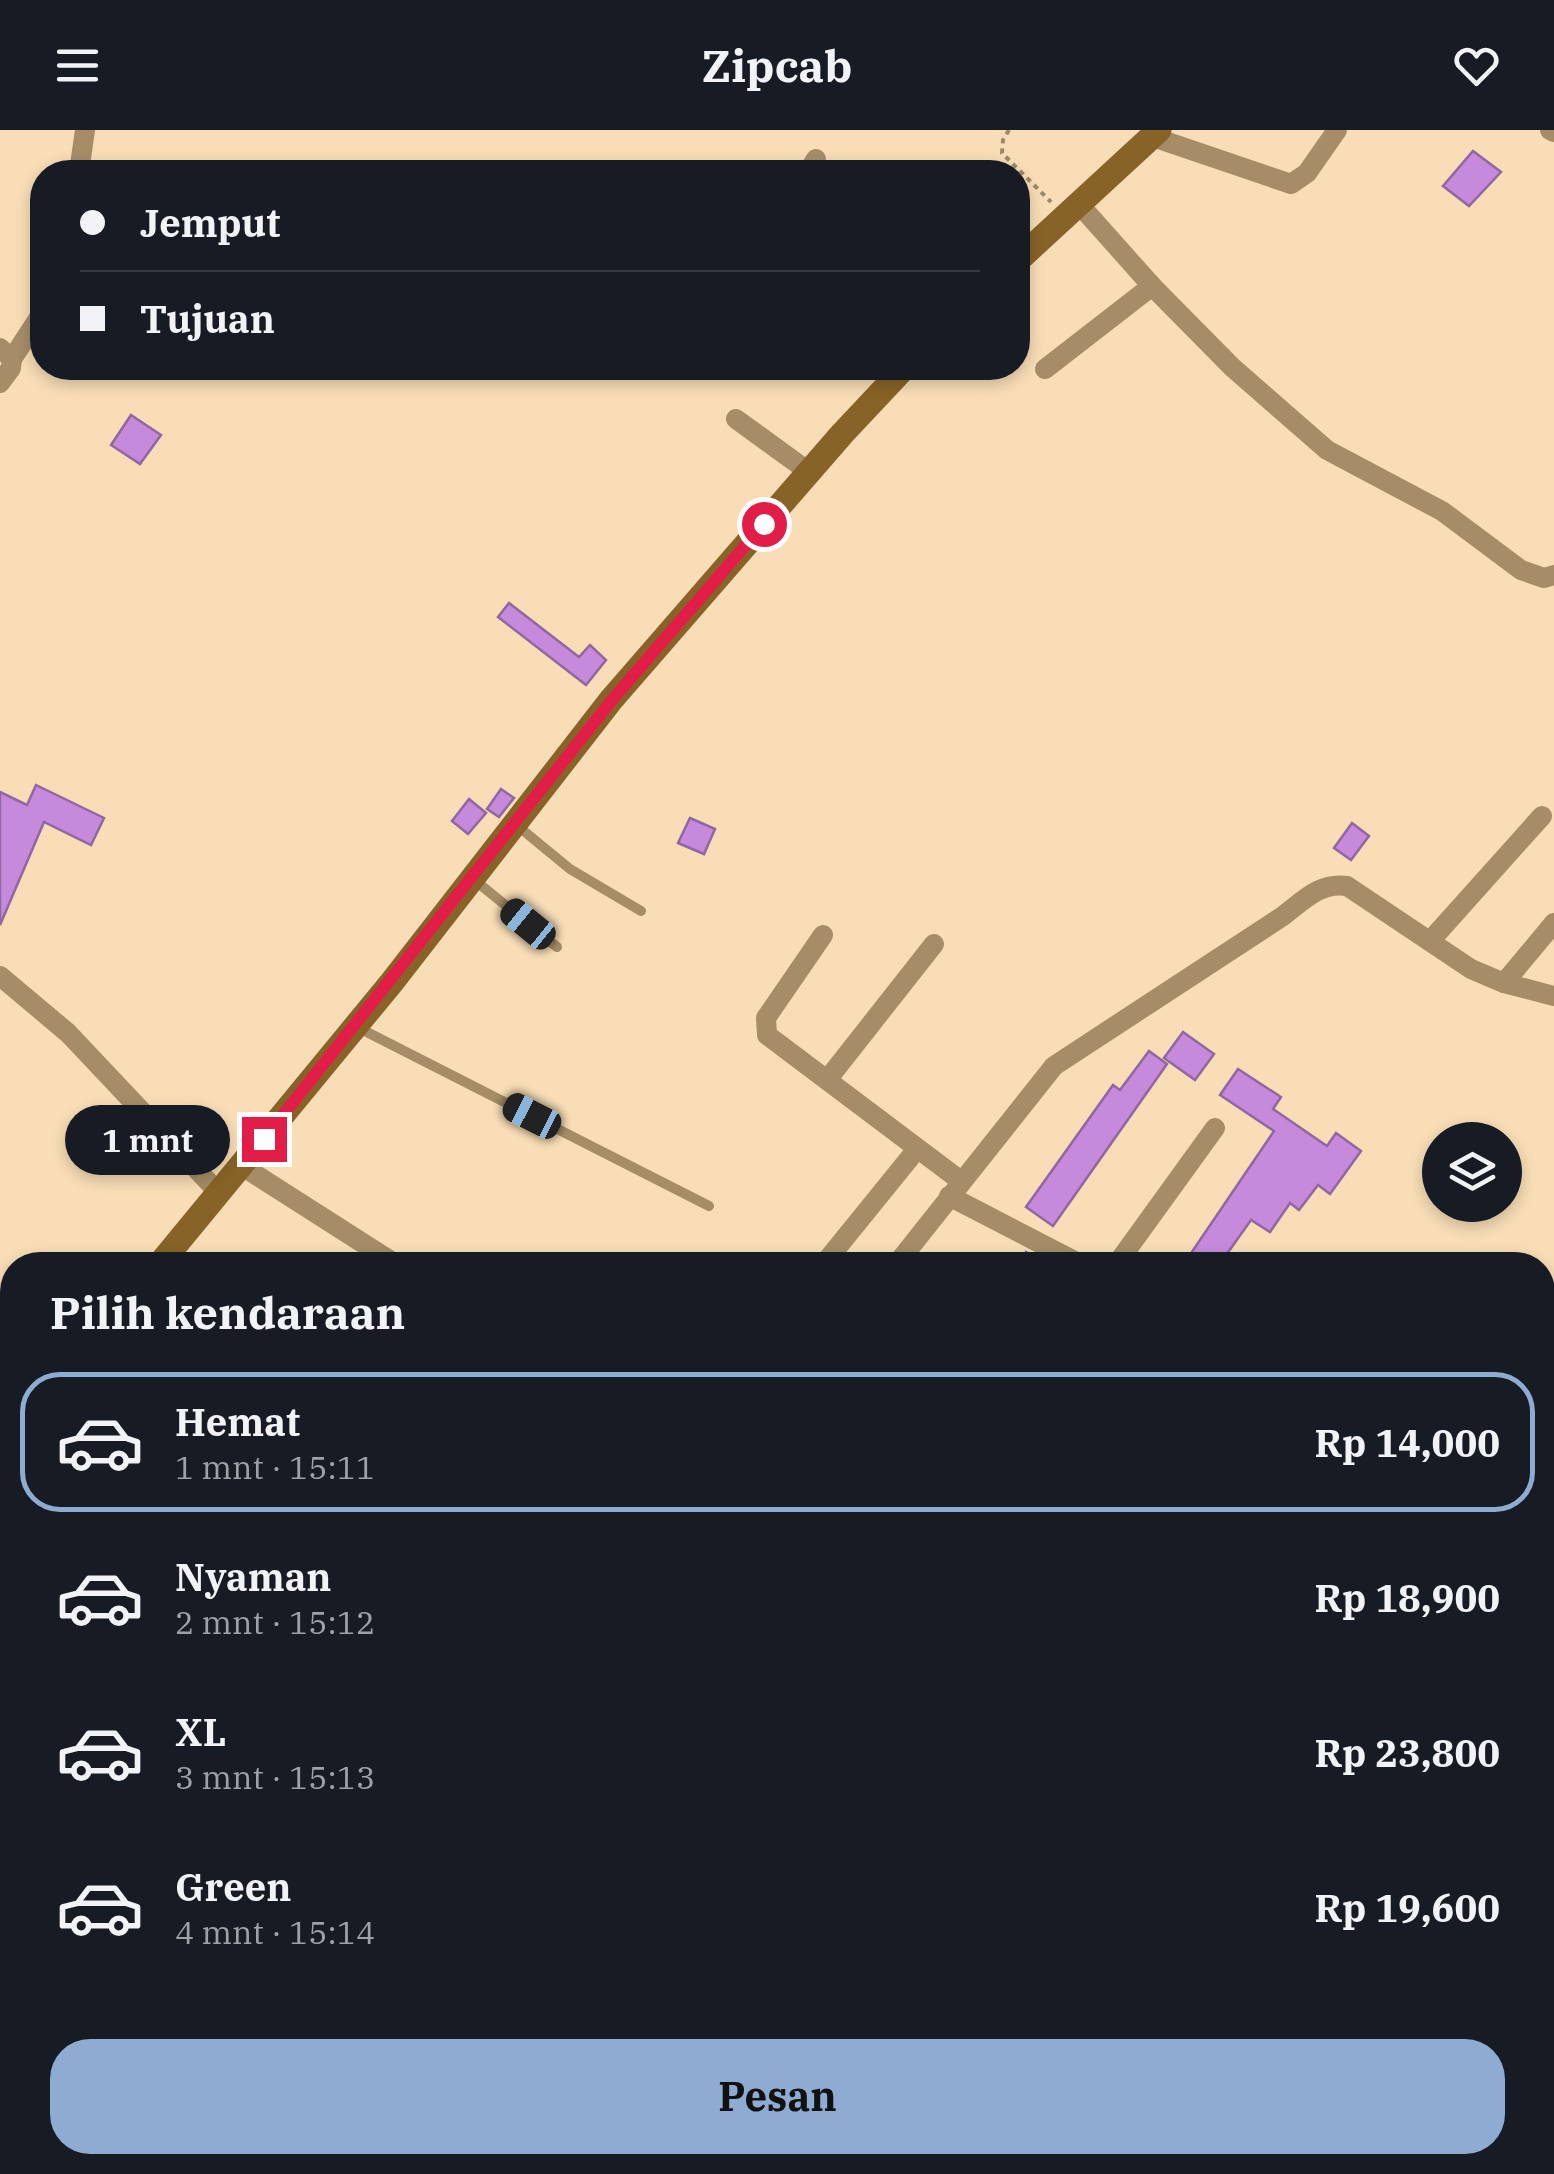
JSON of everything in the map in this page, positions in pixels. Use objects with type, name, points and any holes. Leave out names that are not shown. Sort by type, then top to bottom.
[{"type":"main road","points":[[1030,249],[1121,168],[1154,133]]},
{"type":"main road","points":[[170,1252],[612,700],[893,380]]},
{"type":"street","points":[[81,160],[85,130]]},
{"type":"street","points":[[1154,133],[1291,184],[1307,173],[1336,130]]},
{"type":"street","points":[[1072,209],[1232,367],[1326,450],[1442,511],[1521,570],[1544,578],[1554,575]]},
{"type":"street","points":[[1045,370],[1152,286]]},
{"type":"street","points":[[0,384],[10,368],[6,354],[30,327]]},
{"type":"street","points":[[736,419],[809,472]]},
{"type":"street","points":[[1431,940],[1542,816]]},
{"type":"street","points":[[906,1252],[1034,1089],[1067,1056],[1283,916],[1319,888],[1332,884],[1347,886],[1471,969],[1504,983],[1554,996]]},
{"type":"street","points":[[1504,983],[1554,923]]},
{"type":"street","points":[[823,935],[766,1018],[764,1029],[768,1035],[918,1149],[955,1188],[1061,1252]]},
{"type":"street","points":[[827,1080],[934,944]]},
{"type":"street","points":[[0,976],[68,1034],[219,1193]]},
{"type":"street","points":[[1125,1252],[1215,1128]]},
{"type":"street","points":[[834,1252],[918,1149]]},
{"type":"street","points":[[242,1166],[377,1252]]},
{"type":"lane","points":[[514,823],[570,868],[641,911]]},
{"type":"lane","points":[[472,878],[557,948]]},
{"type":"lane","points":[[354,1026],[709,1206]]},
{"type":"path","points":[[1008,160],[1002,146],[1009,130]]},
{"type":"path","points":[[1030,177],[1072,209]]},
{"type":"building","points":[[1473,151],[1501,172],[1469,206],[1443,186]]},
{"type":"building","points":[[131,415],[161,435],[140,464],[111,445]]},
{"type":"building","points":[[509,603],[579,657],[590,645],[606,660],[586,685],[498,617]]},
{"type":"building","points":[[36,785],[104,818],[91,845],[44,822],[0,925],[0,792],[27,805]]},
{"type":"building","points":[[501,789],[514,798],[499,817],[487,809]]},
{"type":"building","points":[[469,799],[486,813],[468,834],[452,821]]},
{"type":"building","points":[[690,818],[715,829],[704,854],[678,843]]},
{"type":"building","points":[[1352,823],[1369,836],[1351,860],[1334,848]]},
{"type":"building","points":[[1183,1032],[1214,1054],[1195,1080],[1164,1058]]},
{"type":"building","points":[[1149,1051],[1167,1064],[1053,1226],[1026,1207],[1113,1085],[1120,1090]]},
{"type":"building","points":[[1238,1069],[1281,1097],[1273,1109],[1327,1146],[1336,1133],[1361,1151],[1330,1194],[1318,1185],[1299,1210],[1290,1203],[1270,1232],[1251,1220],[1228,1252],[1192,1252],[1274,1131],[1220,1095]]},
{"type":"route","points":[[264,1139],[612,700],[764,524]]}]
